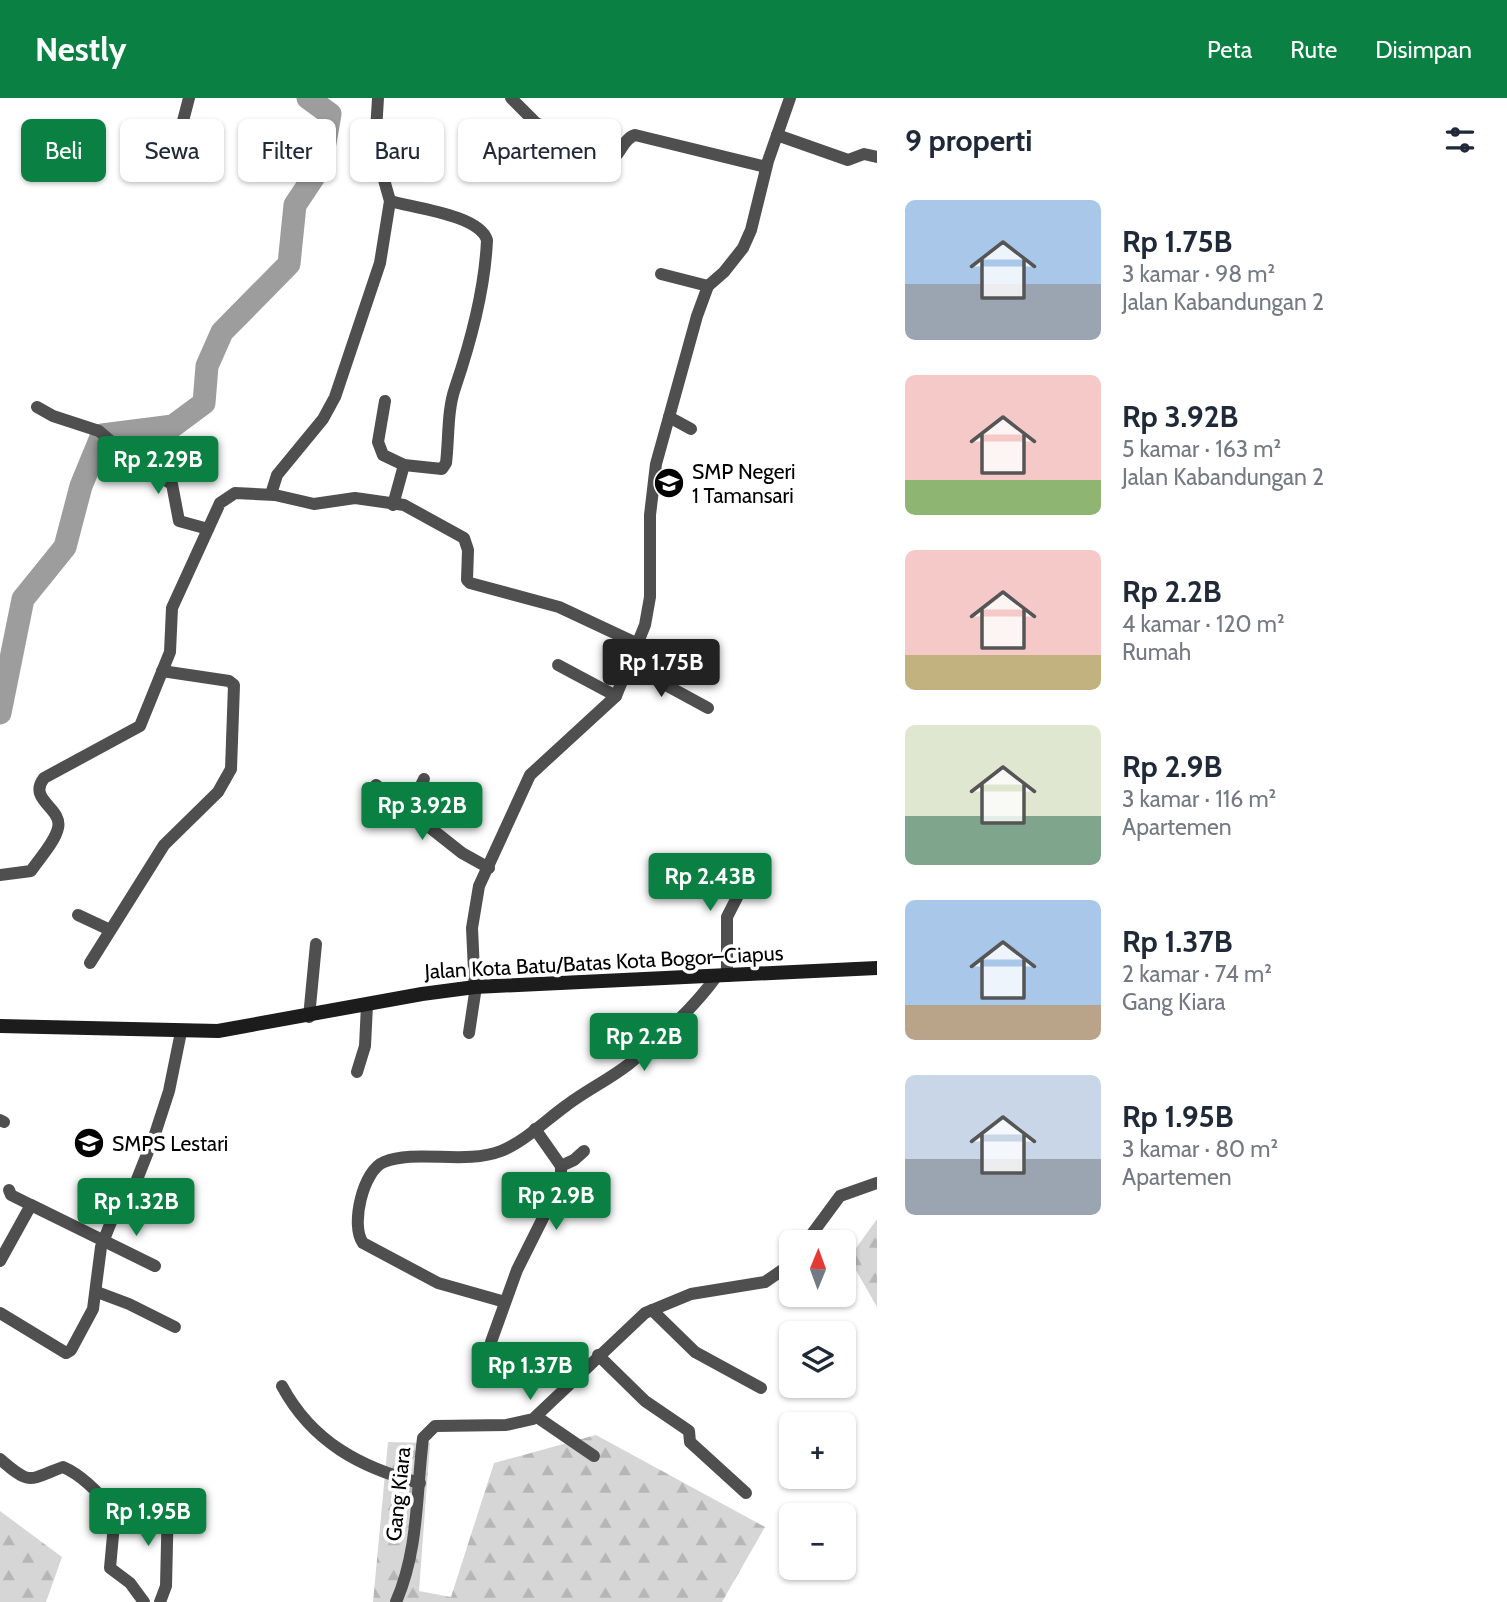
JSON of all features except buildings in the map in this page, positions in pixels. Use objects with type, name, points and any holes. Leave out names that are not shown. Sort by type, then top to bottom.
[{"type":"main road","name":"Jalan Kota Batu/Batas Kota Bogor–Ciapus","points":[[0,1027],[218,1031],[475,987],[877,968]]},
{"type":"street","points":[[184,119],[189,98]]},
{"type":"street","points":[[275,495],[272,491],[277,475],[323,419],[335,397],[380,263],[390,201],[375,148],[378,98]]},
{"type":"street","points":[[511,98],[536,122],[576,140],[608,161],[614,159],[627,139],[635,135],[766,167]]},
{"type":"street","points":[[469,1033],[475,987],[474,905],[479,886],[530,775],[616,695],[638,644],[650,597],[650,515],[656,464],[668,417],[708,286],[724,272],[743,248],[751,230],[766,167],[790,98]]},
{"type":"street","points":[[777,135],[848,160],[864,154],[877,157]]},
{"type":"street","points":[[385,401],[378,442],[380,451],[389,461],[435,470],[442,468],[446,463],[451,407],[475,319],[487,240],[484,232],[468,221],[390,201]]},
{"type":"street","points":[[662,274],[708,286]]},
{"type":"street","points":[[37,407],[53,416],[81,422],[103,434],[134,461],[172,484],[179,522],[208,529]]},
{"type":"street","points":[[668,417],[691,429]]},
{"type":"street","points":[[393,505],[404,465]]},
{"type":"street","points":[[0,875],[31,872],[58,829],[57,819],[39,796],[41,781],[137,730],[171,647],[172,608],[220,503],[229,495],[275,495],[314,504],[355,498],[404,505],[464,538],[468,550],[467,580],[470,583],[559,607],[638,644]]},
{"type":"street","points":[[558,665],[616,695]]},
{"type":"street","points":[[629,665],[708,708]]},
{"type":"street","points":[[90,962],[164,845],[218,792],[232,765],[234,685],[229,681],[162,671]]},
{"type":"street","points":[[409,810],[424,779]]},
{"type":"street","points":[[376,785],[462,853],[489,868]]},
{"type":"street","points":[[505,1302],[449,1287],[370,1247],[359,1237],[356,1218],[371,1173],[383,1162],[422,1157],[467,1158],[500,1151],[629,1065],[681,1020],[721,977],[727,917],[753,866]]},
{"type":"street","points":[[78,915],[110,930]]},
{"type":"street","points":[[309,1017],[316,944]]},
{"type":"street","points":[[356,1072],[365,1046],[367,1005]]},
{"type":"street","points":[[0,1313],[68,1353],[93,1309],[104,1241],[111,1223],[134,1186],[155,1135],[169,1091],[181,1032]]},
{"type":"street","points":[[491,1342],[517,1270],[557,1194],[562,1175],[561,1166],[535,1129]]},
{"type":"street","points":[[561,1166],[584,1151]]},
{"type":"street","points":[[815,1230],[840,1196],[877,1183]]},
{"type":"street","points":[[9,1190],[11,1195],[155,1266]]},
{"type":"street","points":[[0,1261],[31,1205]]},
{"type":"street","points":[[594,1456],[537,1417],[633,1320],[667,1301],[691,1294],[765,1282],[779,1275]]},
{"type":"street","points":[[97,1292],[129,1304],[175,1327]]},
{"type":"street","points":[[652,1310],[695,1352],[761,1388]]},
{"type":"street","points":[[598,1355],[645,1401],[689,1431],[690,1442],[746,1493]]},
{"type":"street","points":[[282,1386],[302,1415],[352,1459],[379,1472],[420,1483]]},
{"type":"street","name":"Gang Kiara","points":[[396,1602],[412,1550],[424,1438],[435,1426],[506,1425],[537,1417]]},
{"type":"street","points":[[0,1459],[27,1478],[35,1479],[64,1467],[95,1490],[115,1513],[110,1568],[130,1583],[145,1602]]},
{"type":"street","points":[[160,1602],[166,1586],[167,1500]]},
{"type":"green space","points":[[877,1219],[877,1307],[856,1270],[856,1248]]},
{"type":"green space","points":[[596,1435],[765,1527],[722,1602],[373,1602],[388,1442],[430,1443],[419,1591],[451,1597],[494,1463]]},
{"type":"green space","points":[[0,1511],[62,1557],[46,1602],[0,1602]]},
{"type":"waterway","points":[[0,713],[23,599],[65,547],[81,486],[102,435],[173,426],[204,403],[207,366],[222,332],[289,264],[295,205],[321,166],[330,114],[308,98]]},
{"type":"place","name":"SMP Negeri 1 Tamansari","points":[[669,483]]},
{"type":"place","name":"SMPS Lestari","points":[[89,1143]]}]
